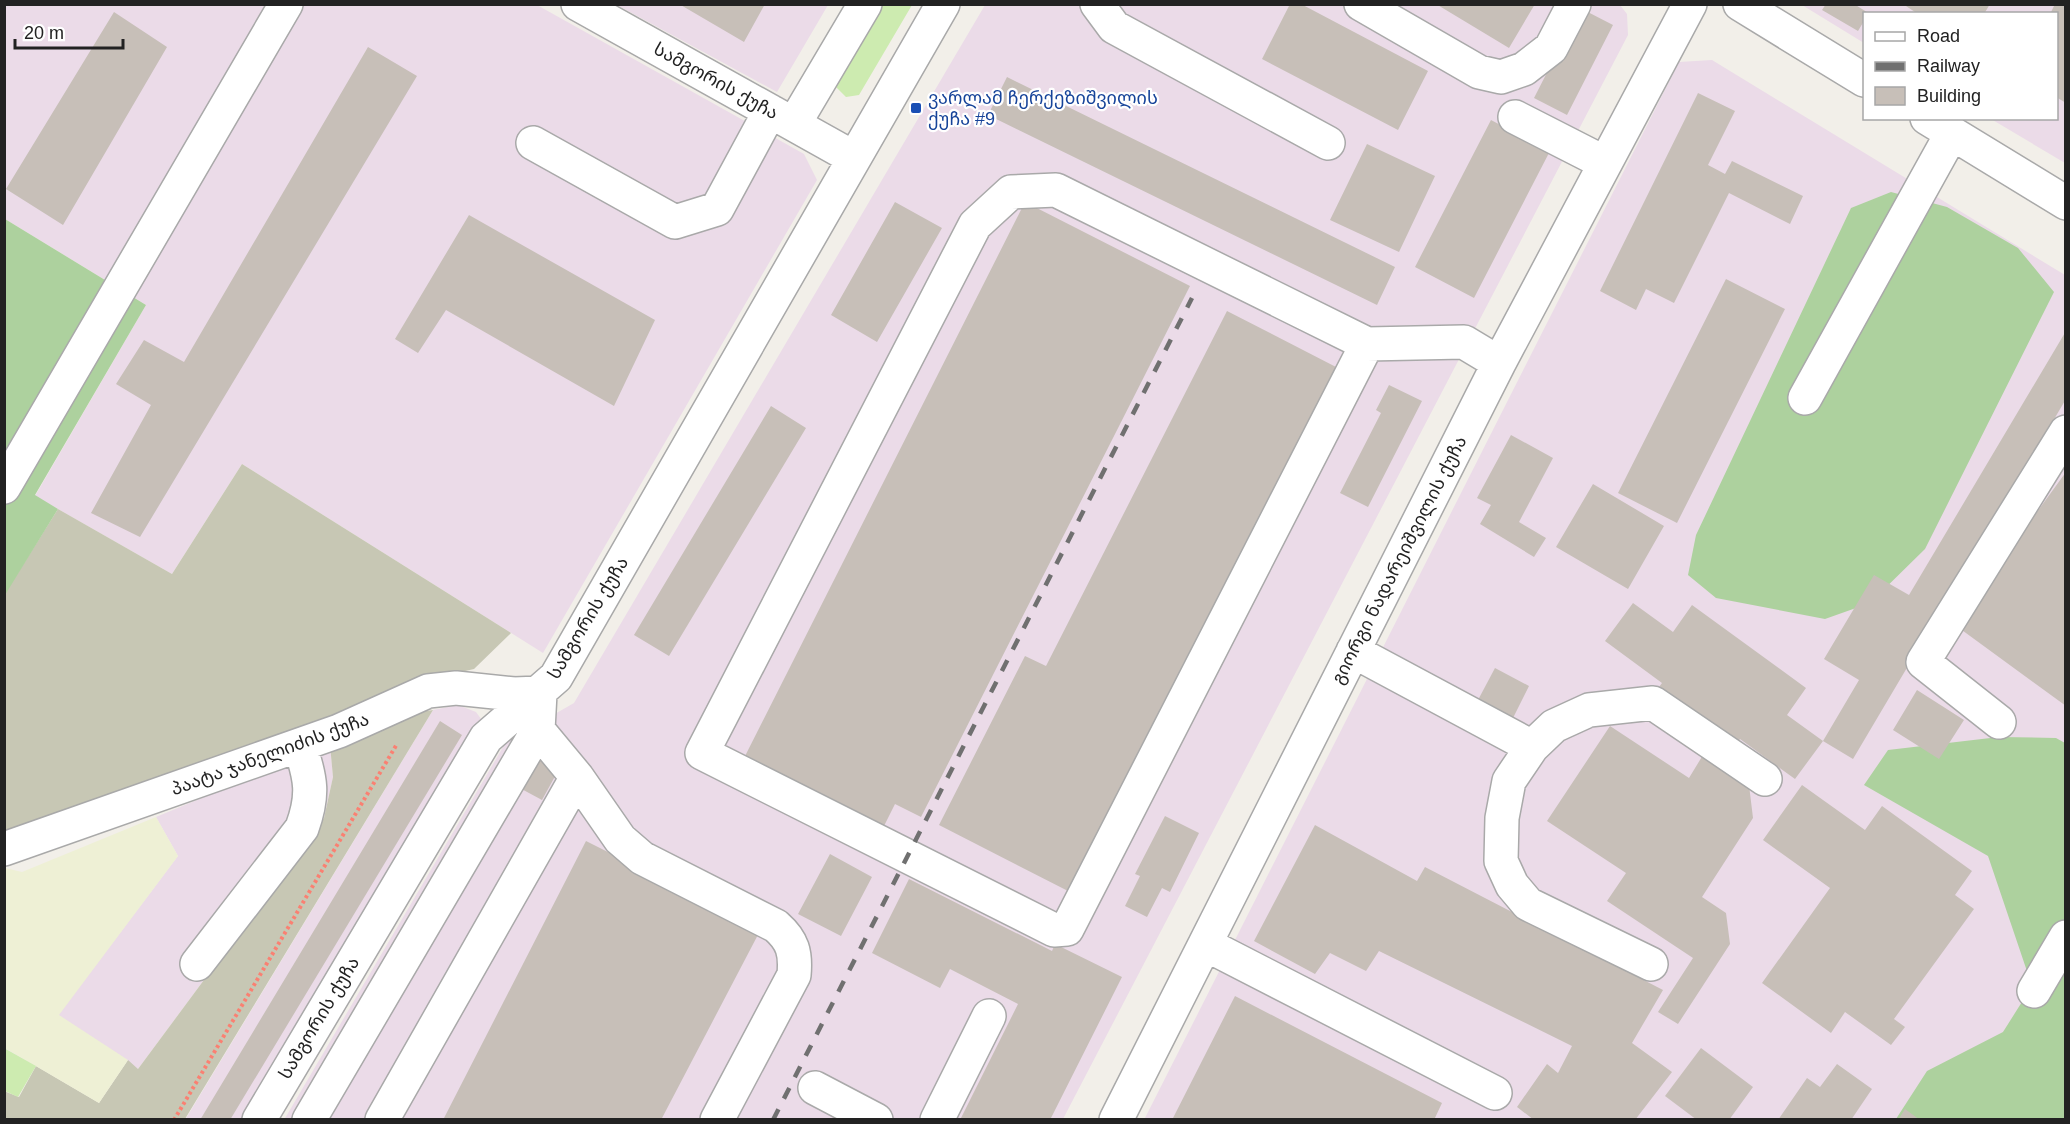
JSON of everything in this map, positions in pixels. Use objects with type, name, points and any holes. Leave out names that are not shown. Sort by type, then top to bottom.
[{"type":"street","points":[[4,487],[286,4]]},
{"type":"street","name":"სამგორის ქუჩა","points":[[578,4],[854,158]]},
{"type":"street","points":[[534,143],[675,222],[717,209],[866,4]]},
{"type":"street","name":"სამგორის ქუჩა","points":[[259,1119],[486,738],[556,677],[943,4]]},
{"type":"street","points":[[1097,4],[1114,27],[1328,143]]},
{"type":"street","points":[[1361,4],[1479,72],[1501,77],[1524,69],[1551,48],[1574,4]]},
{"type":"street","name":"გიორგი ნადარეიშვილის ქუჩა","points":[[1116,1119],[1499,363],[1690,4]]},
{"type":"street","points":[[1740,4],[1782,15],[1863,79]]},
{"type":"street","points":[[1515,117],[1605,163]]},
{"type":"street","points":[[1805,398],[1939,126],[2065,203]]},
{"type":"street","points":[[1367,344],[1067,929],[1054,930],[702,753],[975,225],[1011,192],[1056,190],[1367,344],[1464,342],[1499,363]]},
{"type":"street","points":[[1999,722],[1923,662],[2066,432]]},
{"type":"street","points":[[1353,651],[1532,747]]},
{"type":"street","name":"პაატა ჯანელიძის ქუჩა","points":[[4,849],[300,746],[428,692],[456,688],[514,694],[540,693]]},
{"type":"street","points":[[309,1119],[538,730],[540,693]]},
{"type":"street","points":[[1651,964],[1528,904],[1512,885],[1501,861],[1502,818],[1509,781],[1532,747],[1554,726],[1589,710],[1653,703],[1765,779]]},
{"type":"street","points":[[538,730],[578,777],[620,838],[642,858],[776,926],[788,937],[796,955],[794,975],[717,1119]]},
{"type":"street","points":[[197,964],[302,828],[311,804],[310,786],[300,746]]},
{"type":"street","points":[[382,1119],[578,777]]},
{"type":"street","points":[[2034,991],[2066,937]]},
{"type":"street","points":[[1205,944],[1495,1093]]},
{"type":"street","points":[[937,1119],[988,1016]]},
{"type":"street","points":[[815,1088],[876,1119]]},
{"type":"path","points":[[174,1119],[397,742]]},
{"type":"shaded area","points":[[7,5],[537,5],[804,154],[817,180],[543,653],[242,464],[172,574],[35,496],[146,305],[5,219],[4,9]]},
{"type":"shaded area","points":[[617,5],[828,5],[777,92]]},
{"type":"shaded area","points":[[985,5],[1620,5],[1627,14],[1628,35],[1063,1119],[284,1120],[506,742],[574,703]]},
{"type":"shaded area","points":[[1802,5],[2065,5],[2065,163],[1993,120],[2058,120],[2058,12],[1863,12],[1863,42]]},
{"type":"shaded area","points":[[1712,60],[2065,275],[2065,1119],[1144,1120],[1679,62]]},
{"type":"shaded area","points":[[242,464],[511,633],[474,669],[426,680],[328,726],[5,836],[4,595],[58,509],[172,574]]},
{"type":"shaded area","points":[[458,705],[476,712],[484,723],[243,1119],[185,1120],[433,710]]},
{"type":"shaded area","points":[[433,710],[185,1119],[5,1119],[4,1091],[19,1097],[36,1066],[99,1103],[128,1060],[138,1069],[324,818],[333,777],[330,745],[401,715]]},
{"type":"shaded area","points":[[330,745],[333,777],[324,818],[138,1069],[58,1015],[178,856],[156,817]]},
{"type":"shaded area","points":[[156,817],[178,856],[59,1015],[128,1060],[99,1103],[5,1048],[5,868],[22,872]]},
{"type":"green space","points":[[881,5],[912,5],[859,95],[846,97],[836,87],[838,77]]},
{"type":"green space","points":[[1891,192],[1947,207],[2018,248],[2054,292],[1925,549],[1870,603],[1825,619],[1716,598],[1688,575],[1696,535],[1851,208]]},
{"type":"green space","points":[[5,219],[146,305],[35,495],[58,509],[5,595]]},
{"type":"green space","points":[[1999,737],[2056,738],[2065,743],[2065,1119],[1896,1119],[1927,1071],[2003,1032],[2032,986],[1988,856],[1864,785],[1888,750]]},
{"type":"green space","points":[[4,1048],[36,1066],[18,1097],[5,1091]]},
{"type":"building","points":[[679,4],[765,4],[744,42]]},
{"type":"building","points":[[1290,4],[1301,4],[1428,71],[1398,130],[1262,59]]},
{"type":"building","points":[[1436,4],[1535,4],[1509,48]]},
{"type":"building","points":[[1826,4],[1854,4],[1867,12],[1863,12],[1863,23],[1858,31],[1822,10]]},
{"type":"building","points":[[1903,4],[1990,4],[1985,12],[1915,12]]},
{"type":"building","points":[[2055,4],[2066,4],[2066,103],[2058,98],[2058,12],[2051,12]]},
{"type":"building","points":[[1580,8],[1613,25],[1567,115],[1534,98]]},
{"type":"building","points":[[114,12],[167,47],[63,225],[6,189]]},
{"type":"building","points":[[368,47],[417,76],[140,537],[91,513],[151,405],[116,384],[144,340],[184,362]]},
{"type":"building","points":[[1007,77],[1395,267],[1377,305],[988,115]]},
{"type":"building","points":[[1698,93],[1735,111],[1708,165],[1725,174],[1732,161],[1803,196],[1790,224],[1729,193],[1674,303],[1646,289],[1636,310],[1600,291]]},
{"type":"building","points":[[1491,120],[1550,151],[1474,298],[1415,267]]},
{"type":"building","points":[[1367,144],[1435,176],[1399,252],[1330,220]]},
{"type":"building","points":[[895,202],[942,228],[877,342],[831,315]]},
{"type":"building","points":[[1025,202],[1190,286],[921,817],[895,804],[878,838],[739,768]]},
{"type":"building","points":[[469,215],[655,320],[614,406],[446,310],[418,353],[395,339]]},
{"type":"building","points":[[1726,279],[1785,309],[1677,523],[1618,493]]},
{"type":"building","points":[[1227,311],[1336,367],[1068,891],[939,825],[1025,656],[1046,666]]},
{"type":"building","points":[[2066,331],[2066,399],[1853,759],[1823,741],[1859,680],[1824,659],[1874,575],[1909,595]]},
{"type":"building","points":[[1389,385],[1422,401],[1368,507],[1340,493],[1381,413],[1376,410]]},
{"type":"building","points":[[771,406],[806,428],[669,656],[634,635]]},
{"type":"building","points":[[1511,435],[1553,458],[1519,522],[1546,538],[1534,557],[1480,524],[1491,505],[1477,498]]},
{"type":"building","points":[[2066,472],[2066,706],[1955,625]]},
{"type":"building","points":[[1593,484],[1664,526],[1628,589],[1556,547]]},
{"type":"building","points":[[1633,603],[1673,632],[1692,605],[1806,688],[1787,715],[1823,741],[1795,779],[1740,739],[1732,750],[1654,694],[1662,683],[1605,641]]},
{"type":"building","points":[[1495,668],[1529,686],[1513,718],[1478,700]]},
{"type":"building","points":[[1917,690],[1964,720],[1939,759],[1893,730]]},
{"type":"building","points":[[440,721],[462,735],[230,1120],[200,1120]]},
{"type":"building","points":[[1610,726],[1689,778],[1703,755],[1749,785],[1753,818],[1702,897],[1726,913],[1730,944],[1678,1024],[1658,1012],[1693,958],[1607,901],[1626,873],[1547,821]]},
{"type":"building","points":[[533,755],[559,769],[542,800],[516,786]]},
{"type":"building","points":[[1802,785],[1865,830],[1882,806],[1972,871],[1955,895],[1974,909],[1894,1019],[1905,1027],[1891,1045],[1845,1012],[1831,1033],[1762,983],[1830,888],[1763,840]]},
{"type":"building","points":[[1165,816],[1199,833],[1170,892],[1162,888],[1147,917],[1125,906],[1140,876],[1135,874]]},
{"type":"building","points":[[1315,825],[1417,881],[1425,867],[1663,990],[1632,1043],[1672,1072],[1635,1120],[1534,1120],[1517,1107],[1547,1064],[1558,1073],[1572,1046],[1379,951],[1366,971],[1330,953],[1315,974],[1254,941]]},
{"type":"building","points":[[586,841],[761,929],[661,1120],[443,1120]]},
{"type":"building","points":[[830,854],[872,877],[841,936],[798,914]]},
{"type":"building","points":[[909,879],[1052,951],[1055,944],[1122,977],[1050,1120],[960,1120],[1018,1004],[950,969],[940,988],[872,953]]},
{"type":"building","points":[[1235,996],[1442,1103],[1434,1120],[1172,1120]]},
{"type":"building","points":[[1701,1048],[1753,1087],[1729,1120],[1697,1120],[1665,1096]]},
{"type":"building","points":[[1837,1064],[1872,1089],[1851,1120],[1778,1120],[1807,1078],[1820,1087]]},
{"type":"building","points":[[1905,1109],[1920,1120],[1898,1120]]},
{"type":"railway","points":[[773,1120],[1192,298]]},
{"type":"place","name":"ვარლამ ჩერქეზიშვილის ქუჩა #9","points":[[916,108]]}]
